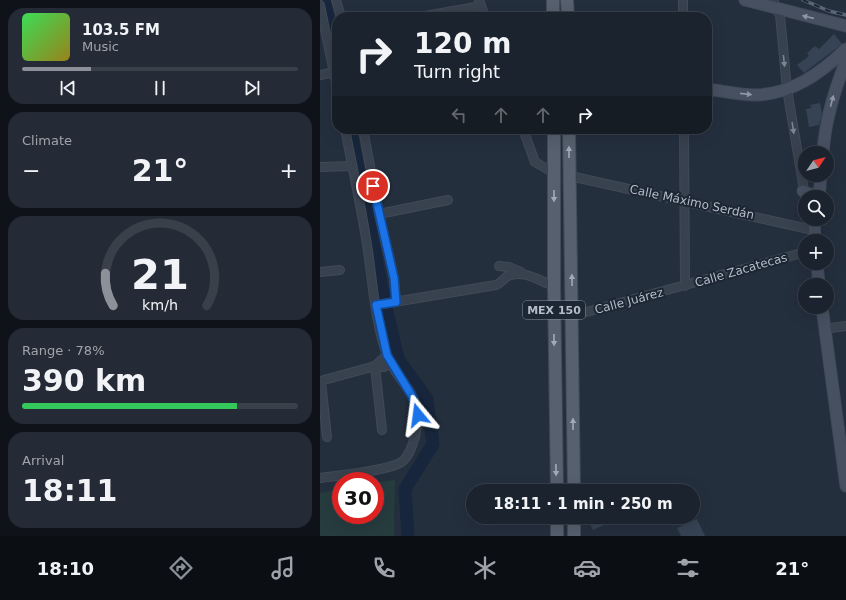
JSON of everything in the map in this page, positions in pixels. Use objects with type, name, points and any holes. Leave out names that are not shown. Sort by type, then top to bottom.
[{"type":"main road","points":[[553,0],[554,12]]},
{"type":"main road","points":[[567,0],[568,12]]},
{"type":"main road","points":[[745,0],[775,5],[846,26]]},
{"type":"main road","points":[[712,90],[755,95],[787,89],[818,73],[846,48]]},
{"type":"main road","points":[[823,146],[824,129],[835,88],[846,61]]},
{"type":"main road","name":"MEX 150","points":[[554,134],[554,286],[557,484]]},
{"type":"main road","name":"MEX 150","points":[[569,134],[574,484]]},
{"type":"main road","points":[[823,314],[846,486]]},
{"type":"main road","points":[[557,524],[557,536]]},
{"type":"main road","points":[[574,524],[574,536]]},
{"type":"street","points":[[336,0],[340,12]]},
{"type":"street","points":[[683,0],[683,12]]},
{"type":"street","points":[[441,12],[480,3]]},
{"type":"street","points":[[775,5],[780,15],[787,89],[803,190]]},
{"type":"street","points":[[320,6],[332,63]]},
{"type":"street","points":[[320,75],[332,72]]},
{"type":"street","points":[[320,478],[389,467],[403,461],[417,430],[417,408],[412,396],[387,355],[376,305],[368,249],[346,134]]},
{"type":"street","points":[[364,134],[379,214],[394,278],[396,302]]},
{"type":"street","points":[[525,134],[535,162],[554,173]]},
{"type":"street","points":[[684,134],[685,286]]},
{"type":"street","points":[[320,167],[352,166]]},
{"type":"street","name":"Calle Máximo Serdán","points":[[570,176],[684,200],[798,219]]},
{"type":"street","points":[[379,214],[448,200]]},
{"type":"street","name":"Calle Zacatecas","points":[[685,286],[798,254]]},
{"type":"street","points":[[499,266],[510,267],[554,286]]},
{"type":"street","points":[[320,272],[340,270]]},
{"type":"street","points":[[376,305],[496,285],[500,284],[508,276],[521,272]]},
{"type":"street","name":"Calle Juárez","points":[[572,316],[685,286]]},
{"type":"street","points":[[824,329],[846,326]]},
{"type":"street","points":[[374,366],[387,355]]},
{"type":"street","points":[[326,437],[321,382],[374,366],[384,367],[391,363]]},
{"type":"street","points":[[374,366],[382,430]]},
{"type":"green space","points":[[395,480],[394,536],[320,536],[320,493],[332,491],[332,524],[384,524],[384,482]]},
{"type":"building","points":[[834,34],[842,44],[804,73],[797,65],[809,56],[807,53],[815,46],[819,49]]},
{"type":"building","points":[[820,103],[822,114],[819,125],[809,127],[806,109],[812,108],[810,105]]},
{"type":"building","points":[[590,524],[606,524],[593,530]]},
{"type":"building","points":[[686,524],[699,524],[705,536],[681,536],[677,528]]},
{"type":"waterway","points":[[324,0],[332,39]]},
{"type":"waterway","points":[[351,134],[384,298]]},
{"type":"waterway","points":[[386,307],[398,359],[427,399],[433,444],[405,489],[408,536]]},
{"type":"railway","points":[[803,0],[829,11],[846,15]]},
{"type":"route","points":[[373,186],[395,283],[396,302],[376,305],[387,355],[412,396],[418,415]]}]
